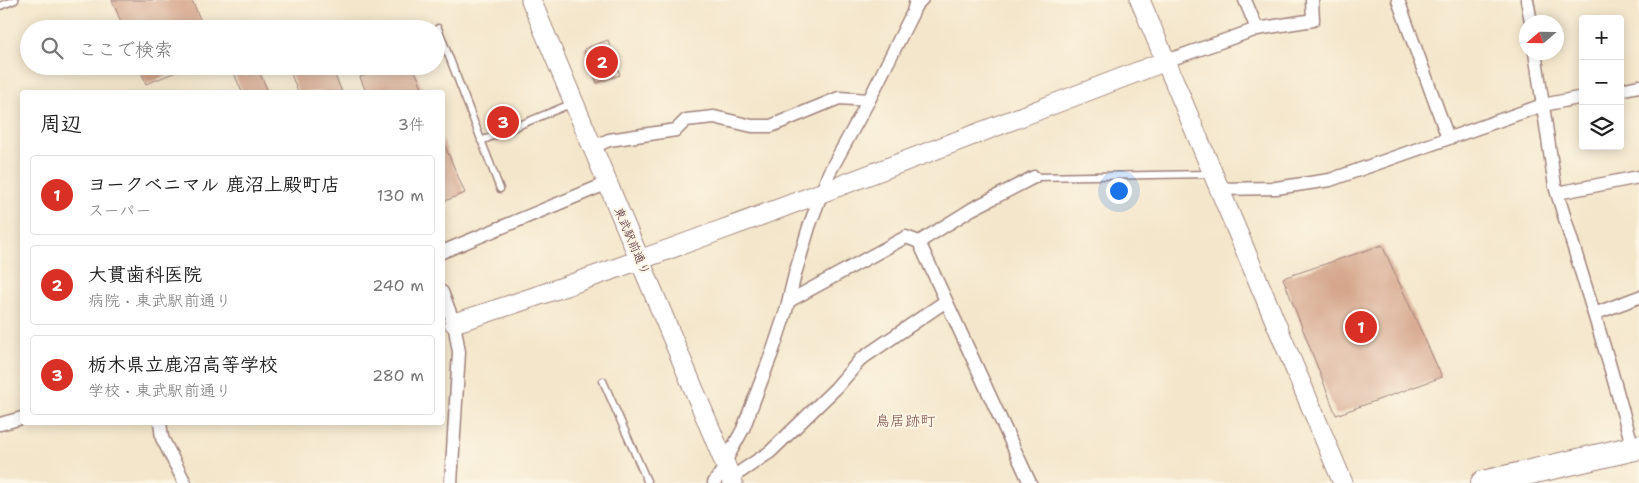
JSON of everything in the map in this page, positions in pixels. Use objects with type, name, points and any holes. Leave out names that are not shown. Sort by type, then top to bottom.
[{"type":"highway","points":[[1483,483],[1636,447]]},
{"type":"street","name":"東武駅前通り","points":[[531,0],[640,260],[726,476]]},
{"type":"street","points":[[1140,0],[1343,483]]},
{"type":"street","points":[[1245,0],[1257,29]]},
{"type":"street","points":[[448,324],[504,308],[640,260],[822,193],[1166,61],[1257,29],[1313,20],[1312,0]]},
{"type":"street","points":[[1398,0],[1448,138]]},
{"type":"street","points":[[1528,0],[1530,15]]},
{"type":"street","points":[[726,476],[773,350],[789,301],[809,227],[829,173],[869,100],[915,6]]},
{"type":"street","points":[[1536,60],[1557,193],[1636,447]]},
{"type":"street","points":[[1624,89],[1639,86]]},
{"type":"street","points":[[593,147],[609,140],[676,130],[686,120],[714,117],[752,126],[772,126],[839,98],[869,100]]},
{"type":"street","points":[[1216,182],[1276,188],[1330,180],[1543,105],[1579,98]]},
{"type":"street","points":[[919,242],[972,208],[1034,177]]},
{"type":"street","points":[[1557,193],[1639,177]]},
{"type":"street","points":[[445,251],[608,182]]},
{"type":"street","points":[[789,301],[906,237],[919,242],[1030,483]]},
{"type":"street","points":[[1594,314],[1639,297]]},
{"type":"street","points":[[726,476],[770,452],[836,388],[861,359],[946,301]]},
{"type":"street","points":[[445,308],[448,324],[459,352],[451,483]]},
{"type":"street","points":[[0,424],[20,419]]},
{"type":"street","points":[[160,425],[162,438],[185,483]]},
{"type":"lane","points":[[0,6],[15,0]]},
{"type":"lane","points":[[915,6],[926,0]]},
{"type":"lane","points":[[445,46],[500,189]]},
{"type":"lane","points":[[481,141],[574,103]]},
{"type":"lane","points":[[1034,177],[1216,182]]},
{"type":"lane","points":[[603,381],[648,483]]},
{"type":"building","points":[[112,0],[192,0],[200,20],[120,20]]},
{"type":"building","points":[[608,40],[620,75],[597,83],[584,49]]},
{"type":"building","points":[[142,75],[168,75],[146,84]]},
{"type":"building","points":[[235,75],[261,75],[267,90],[241,90]]},
{"type":"building","points":[[291,75],[335,75],[341,90],[297,90]]},
{"type":"building","points":[[365,75],[417,75],[423,90],[365,90],[360,77]]},
{"type":"building","points":[[445,146],[465,193],[445,201]]},
{"type":"building","points":[[1382,245],[1442,377],[1336,415],[1283,278]]},
{"type":"place","name":"大貫歯科医院","points":[[602,62]]},
{"type":"place","name":"栃木県立鹿沼高等学校","points":[[503,122]]},
{"type":"place","name":"ヨークベニマル 鹿沼上殿町店","points":[[1361,327]]},
{"type":"district","name":"鳥居跡町","points":[[905,421]]}]
